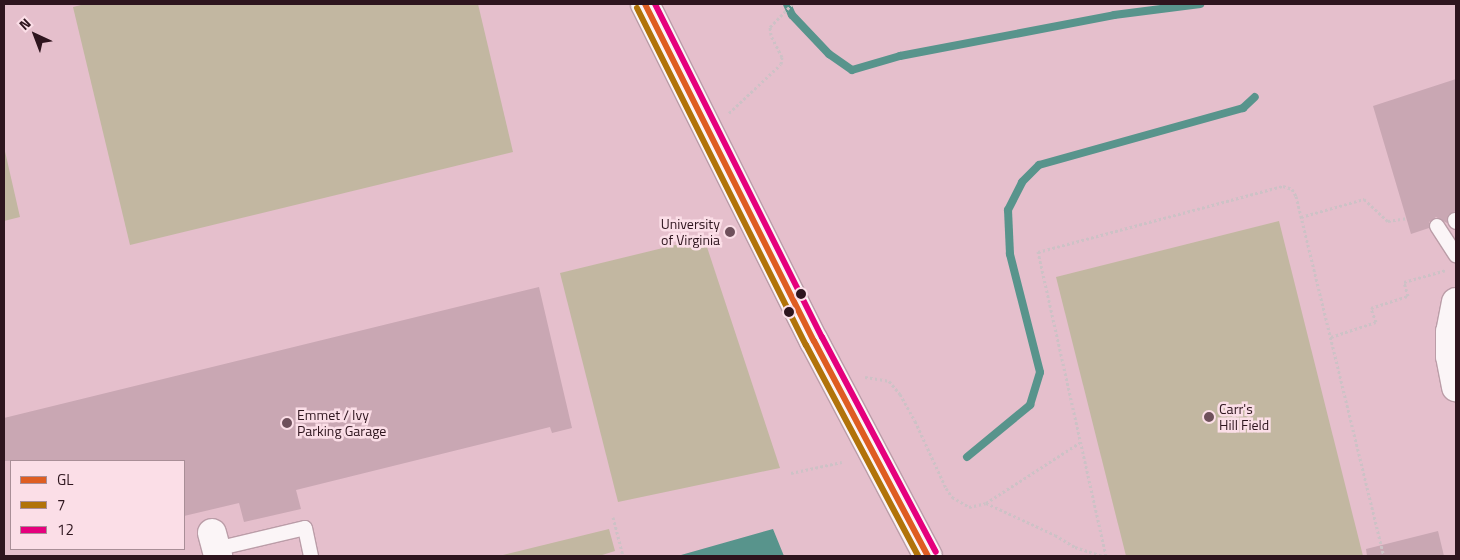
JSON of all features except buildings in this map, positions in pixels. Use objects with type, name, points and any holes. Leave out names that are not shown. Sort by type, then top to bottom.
[{"type":"main road","points":[[645,4],[814,341],[928,556]]},
{"type":"main road","points":[[1455,373],[1450,332],[1456,302]]},
{"type":"lane","points":[[1437,226],[1456,255]]},
{"type":"lane","points":[[215,546],[305,528],[311,556]]},
{"type":"path","points":[[729,113],[781,64],[782,57],[769,31],[774,22],[792,4]]},
{"type":"path","points":[[986,503],[1055,535],[1075,547],[1104,556],[1038,252],[1283,186],[1292,189],[1301,217],[1384,556]]},
{"type":"path","points":[[1301,217],[1364,199],[1388,221],[1406,218]]},
{"type":"path","points":[[1331,337],[1376,322],[1371,308],[1408,296],[1404,282],[1446,270]]},
{"type":"path","points":[[865,377],[889,380],[900,394],[915,421],[932,462],[952,497],[969,507],[986,503],[1079,443]]},
{"type":"path","points":[[790,473],[842,462]]},
{"type":"path","points":[[613,517],[623,556]]},
{"type":"shaded area","points":[[85,4],[478,4],[513,152],[130,245],[73,7]]},
{"type":"shaded area","points":[[4,147],[20,217],[4,221]]},
{"type":"shaded area","name":"Carr's Hill Field","points":[[1279,221],[1363,556],[1126,556],[1056,277]]},
{"type":"shaded area","points":[[704,238],[780,468],[618,502],[560,273]]},
{"type":"shaded area","points":[[609,529],[615,551],[599,556],[499,556]]},
{"type":"shaded area","points":[[773,529],[784,556],[677,556],[681,555]]},
{"type":"waterway","points":[[787,4],[792,15],[829,54],[852,70],[900,56],[1114,15],[1200,4]]},
{"type":"waterway","points":[[967,457],[1030,405],[1040,372],[1010,254],[1008,210],[1022,182],[1039,165],[1243,108],[1255,97]]},
{"type":"transit line","name":"GL","points":[[645,4],[814,341],[928,556]]},
{"type":"transit line","name":"12","points":[[655,4],[822,337],[936,552]]},
{"type":"transit line","name":"7","points":[[637,8],[806,345],[918,556]]},
{"type":"place","name":"University of Virginia","points":[[730,232]]},
{"type":"place","name":"Carr's Hill Field","points":[[1209,417]]},
{"type":"place","name":"Emmet / Ivy Parking Garage","points":[[287,423]]}]
